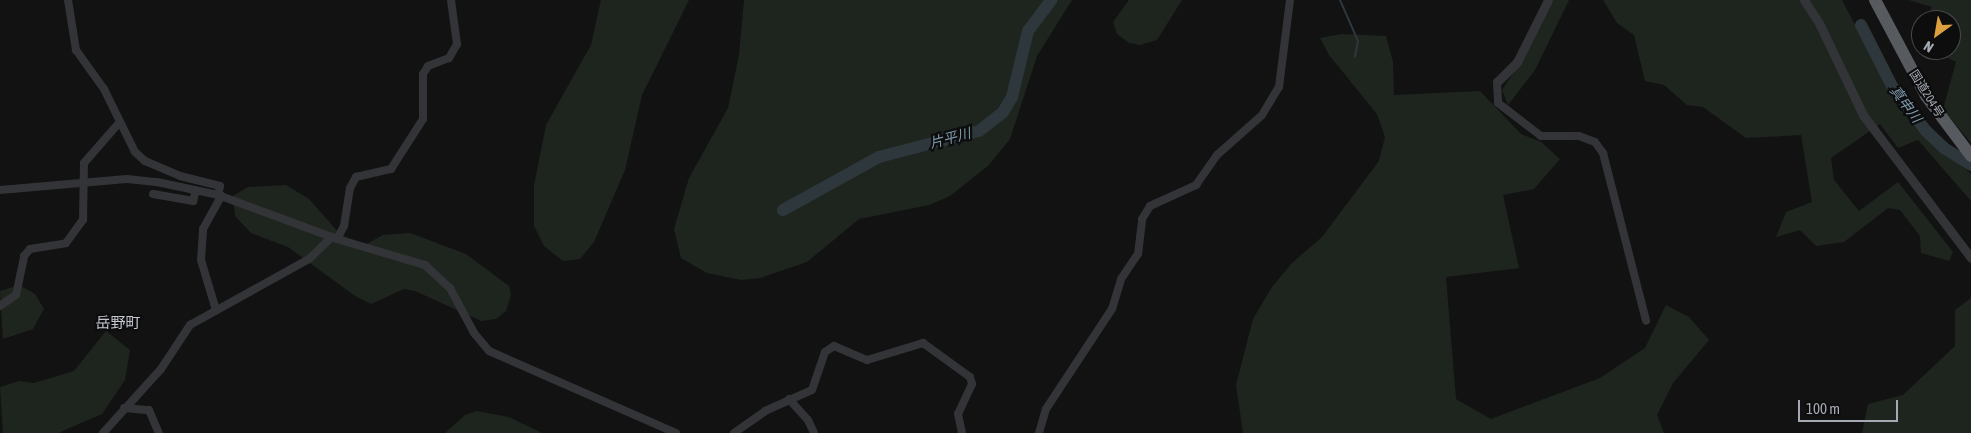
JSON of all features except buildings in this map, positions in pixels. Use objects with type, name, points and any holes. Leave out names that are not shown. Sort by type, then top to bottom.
[{"type":"highway","name":"国道204号","points":[[1875,0],[1926,96],[1971,156]]},
{"type":"street","points":[[68,0],[76,50],[104,89],[118,124],[145,161],[220,186],[220,195],[203,229],[201,260],[216,310]]},
{"type":"street","points":[[103,433],[161,369],[182,333],[216,310],[309,259],[334,238],[344,226],[350,188],[356,177],[391,170],[423,119],[423,74],[428,66],[449,58],[457,44],[450,0]]},
{"type":"street","points":[[1039,433],[1046,409],[1112,309],[1121,278],[1138,254],[1142,219],[1150,206],[1196,185],[1217,155],[1262,115],[1279,87],[1290,0]]},
{"type":"street","points":[[1548,0],[1517,62],[1497,82],[1498,103],[1541,136],[1579,136],[1594,142],[1603,153],[1646,321]]},
{"type":"street","points":[[1804,0],[1819,23],[1863,115],[1971,258]]},
{"type":"street","points":[[0,306],[16,295],[24,256],[30,249],[66,243],[83,220],[82,171],[90,154],[118,124]]},
{"type":"street","points":[[0,190],[128,179],[196,190],[220,195],[334,238],[434,271],[450,288],[474,333],[489,350],[676,433]]},
{"type":"street","points":[[153,194],[193,201],[196,190]]},
{"type":"street","points":[[734,433],[790,399],[812,390],[826,352],[834,346],[867,360],[923,343],[970,377],[972,384],[958,414],[962,433]]},
{"type":"street","points":[[790,399],[808,420],[814,433]]},
{"type":"street","points":[[124,408],[149,410],[159,433]]},
{"type":"shaded area","points":[[601,0],[689,0],[642,95],[625,170],[594,242],[580,259],[563,261],[544,246],[534,226],[534,185],[546,125],[591,45]]},
{"type":"shaded area","points":[[744,0],[1072,0],[1037,56],[1010,139],[989,165],[950,196],[929,205],[859,219],[807,262],[760,278],[741,280],[707,273],[681,258],[674,229],[689,178],[728,108],[739,55]]},
{"type":"shaded area","points":[[1129,0],[1182,0],[1157,40],[1140,45],[1129,43],[1117,34],[1113,22]]},
{"type":"shaded area","points":[[1552,0],[1569,0],[1535,70],[1508,105],[1502,90],[1525,55]]},
{"type":"shaded area","points":[[1603,0],[1842,0],[1899,109],[1971,174],[1971,201],[1918,140],[1898,148],[1880,124],[1831,158],[1834,180],[1859,211],[1898,182],[1953,252],[1949,261],[1921,253],[1920,236],[1900,210],[1888,208],[1844,242],[1816,246],[1800,230],[1776,237],[1786,212],[1812,202],[1801,135],[1746,138],[1703,107],[1687,105],[1664,85],[1645,81],[1634,35],[1617,23]]},
{"type":"shaded area","points":[[1909,0],[1971,0],[1971,143],[1943,109],[1956,62],[1952,60],[1961,60],[1961,10],[1930,10],[1932,7]]},
{"type":"shaded area","points":[[1341,34],[1386,36],[1393,62],[1394,95],[1480,91],[1521,134],[1541,142],[1560,159],[1534,189],[1503,195],[1519,268],[1446,277],[1456,399],[1491,419],[1600,378],[1645,348],[1666,305],[1689,317],[1709,340],[1673,383],[1657,415],[1664,433],[1243,433],[1236,385],[1253,319],[1272,287],[1292,263],[1322,237],[1379,161],[1385,137],[1377,114],[1329,55],[1320,38]]},
{"type":"shaded area","points":[[286,185],[309,199],[339,233],[363,246],[383,235],[410,233],[466,254],[509,286],[511,295],[506,311],[496,319],[481,321],[415,291],[404,289],[371,304],[355,296],[288,247],[251,233],[235,216],[233,196],[248,187]]},
{"type":"shaded area","points":[[19,285],[35,294],[44,309],[33,329],[3,339],[0,291]]},
{"type":"shaded area","points":[[1971,298],[1971,433],[1862,433],[1868,404],[1903,395],[1955,346],[1955,310]]},
{"type":"shaded area","points":[[106,331],[130,350],[125,380],[102,414],[58,433],[3,433],[0,387],[19,381],[34,383],[74,371]]},
{"type":"shaded area","points":[[477,411],[509,417],[542,433],[445,433],[465,415]]},
{"type":"waterway","name":"片平川","points":[[783,210],[879,157],[979,131],[1003,112],[1012,97],[1028,31],[1051,0]]},
{"type":"waterway","points":[[1340,0],[1358,41],[1355,57]]},
{"type":"waterway","name":"真申川","points":[[1861,25],[1892,86],[1926,131],[1944,148],[1971,165]]},
{"type":"district","name":"岳野町","points":[[118,323]]}]
